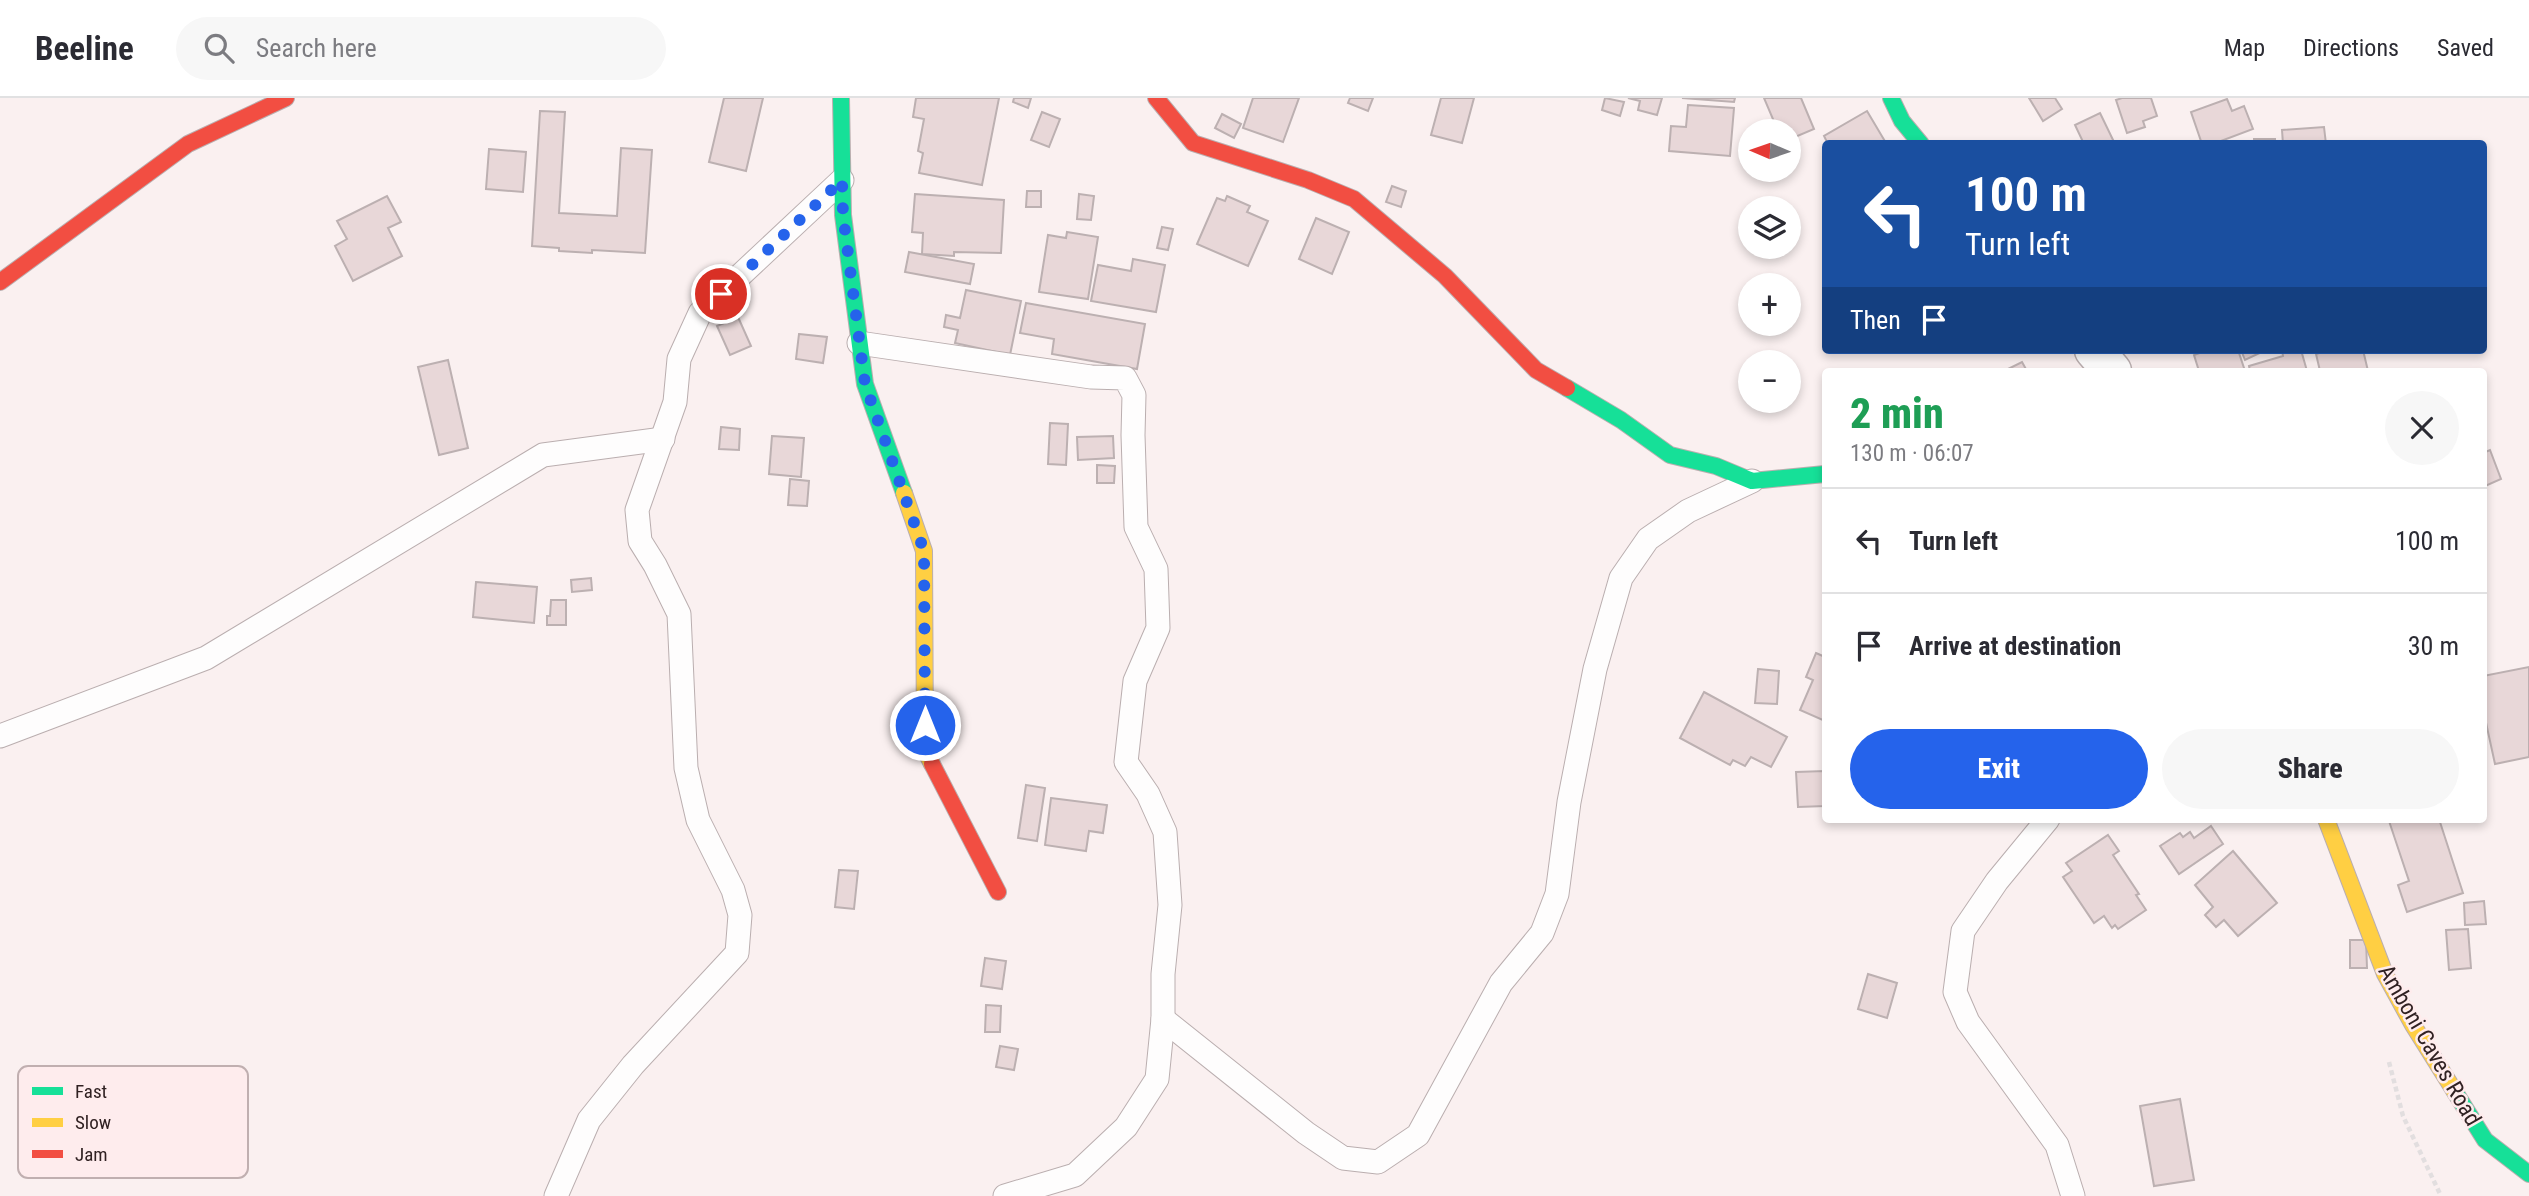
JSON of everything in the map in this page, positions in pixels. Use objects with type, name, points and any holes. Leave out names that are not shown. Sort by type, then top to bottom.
[{"type":"street","points":[[0,282],[188,144],[286,98]]},
{"type":"street","points":[[841,98],[843,215],[865,384],[924,551],[925,750],[998,892]]},
{"type":"street","points":[[1156,98],[1193,143],[1308,180],[1354,199],[1445,276],[1536,370],[1670,455],[1716,466],[1752,481],[1822,474]]},
{"type":"street","points":[[1891,98],[1902,121],[1918,140]]},
{"type":"street","points":[[2097,354],[2109,368]]},
{"type":"street","name":"Amboni Caves Road","points":[[2328,823],[2385,974],[2413,1025],[2485,1140],[2529,1174]]},
{"type":"lane","points":[[556,1196],[589,1120],[633,1065],[737,953],[740,915],[733,890],[698,820],[686,768],[679,614],[655,565],[639,541],[638,510],[675,402],[680,359],[700,313],[842,180]]},
{"type":"lane","points":[[859,343],[1091,377],[1125,377],[1134,395],[1136,527],[1156,569],[1158,628],[1135,681],[1126,762],[1148,793],[1165,832],[1170,905],[1157,1079],[1126,1127],[1075,1175],[1005,1196]]},
{"type":"lane","points":[[0,736],[206,658],[543,455],[663,439]]},
{"type":"lane","points":[[1163,1019],[1306,1133],[1343,1158],[1378,1162],[1418,1135],[1501,982],[1542,933],[1557,894],[1569,802],[1590,696],[1621,578],[1648,539],[1688,512],[1752,481]]},
{"type":"lane","points":[[2045,823],[1997,881],[1963,931],[1955,992],[1968,1022],[2057,1145],[2073,1196]]},
{"type":"path","points":[[2388,1057],[2403,1116],[2441,1196]]},
{"type":"building","points":[[724,98],[763,98],[746,171],[709,162]]},
{"type":"building","points":[[916,98],[999,98],[982,185],[919,173],[923,153],[918,151],[924,119],[913,117]]},
{"type":"building","points":[[1014,98],[1031,98],[1028,108],[1013,102]]},
{"type":"building","points":[[1253,98],[1299,98],[1283,142],[1243,128]]},
{"type":"building","points":[[1350,98],[1373,98],[1368,111],[1348,103]]},
{"type":"building","points":[[1441,98],[1474,98],[1462,143],[1431,135]]},
{"type":"building","points":[[1605,98],[1624,102],[1620,116],[1602,110]]},
{"type":"building","points":[[1628,98],[1662,98],[1657,115],[1638,110],[1640,101]]},
{"type":"building","points":[[1682,98],[1735,98],[1734,102]]},
{"type":"building","points":[[1764,98],[1801,98],[1814,129],[1801,134],[1801,119],[1773,119]]},
{"type":"building","points":[[2029,98],[2055,98],[2062,109],[2043,121]]},
{"type":"building","points":[[2151,98],[2157,116],[2143,121],[2145,127],[2127,133],[2116,100]]},
{"type":"building","points":[[2227,99],[2232,111],[2244,106],[2253,129],[2224,140],[2201,140],[2191,112]]},
{"type":"building","points":[[1688,105],[1734,108],[1730,156],[1669,151],[1671,126],[1686,127]]},
{"type":"building","points":[[540,111],[565,112],[559,213],[617,216],[621,148],[652,150],[645,253],[559,251],[559,248],[532,246]]},
{"type":"building","points":[[1867,111],[1884,140],[1826,140],[1824,136]]},
{"type":"building","points":[[1042,112],[1060,119],[1049,147],[1031,140]]},
{"type":"building","points":[[2100,113],[2113,140],[2082,140],[2075,125]]},
{"type":"building","points":[[1222,114],[1241,124],[1234,138],[1215,128]]},
{"type":"building","points":[[2324,127],[2326,140],[2283,140],[2282,130]]},
{"type":"building","points":[[489,149],[526,152],[523,192],[486,189]]},
{"type":"building","points":[[1392,186],[1406,191],[1401,207],[1386,202]]},
{"type":"building","points":[[1027,191],[1041,191],[1041,207],[1026,207]]},
{"type":"building","points":[[915,194],[1004,200],[1001,253],[954,252],[954,256],[922,254],[923,233],[912,232]]},
{"type":"building","points":[[1079,194],[1094,196],[1091,220],[1077,219]]},
{"type":"building","points":[[387,196],[401,222],[388,228],[402,256],[353,281],[335,246],[347,239],[337,221]]},
{"type":"building","points":[[1227,196],[1250,206],[1247,212],[1268,221],[1248,266],[1197,244],[1217,198],[1225,201]]},
{"type":"building","points":[[1316,218],[1349,232],[1332,274],[1299,259]]},
{"type":"building","points":[[1162,227],[1173,229],[1168,250],[1157,248]]},
{"type":"building","points":[[1067,232],[1098,237],[1088,299],[1039,292],[1048,235],[1066,238]]},
{"type":"building","points":[[909,252],[974,264],[970,284],[905,272]]},
{"type":"building","points":[[1133,259],[1165,265],[1156,312],[1091,301],[1098,265],[1131,271]]},
{"type":"building","points":[[966,290],[1021,301],[1010,355],[955,343],[958,330],[944,327],[946,315],[960,318]]},
{"type":"building","points":[[1026,303],[1145,324],[1137,369],[1052,354],[1054,339],[1020,333]]},
{"type":"building","points":[[738,317],[751,346],[730,355],[717,326]]},
{"type":"building","points":[[799,334],[827,337],[823,363],[796,359]]},
{"type":"building","points":[[2239,354],[2244,368],[2198,368],[2194,355]]},
{"type":"building","points":[[2243,354],[2258,354],[2245,360]]},
{"type":"building","points":[[2302,354],[2306,368],[2249,368],[2249,366],[2283,356]]},
{"type":"building","points":[[2316,354],[2364,354],[2367,368],[2319,368]]},
{"type":"building","points":[[448,360],[468,448],[439,455],[418,367]]},
{"type":"building","points":[[2022,362],[2025,368],[2010,368]]},
{"type":"building","points":[[1050,423],[1068,424],[1066,465],[1048,464]]},
{"type":"building","points":[[721,427],[740,429],[739,450],[719,449]]},
{"type":"building","points":[[772,436],[804,438],[801,477],[769,474]]},
{"type":"building","points":[[1113,436],[1114,458],[1078,460],[1077,437]]},
{"type":"building","points":[[2490,450],[2501,479],[2487,485],[2487,451]]},
{"type":"building","points":[[1097,465],[1115,466],[1114,483],[1097,483]]},
{"type":"building","points":[[790,479],[809,481],[807,506],[788,505]]},
{"type":"building","points":[[591,578],[592,590],[572,592],[571,580]]},
{"type":"building","points":[[476,582],[537,587],[534,623],[473,617]]},
{"type":"building","points":[[551,600],[566,600],[566,625],[547,625]]},
{"type":"building","points":[[1816,653],[1822,656],[1822,720],[1800,710],[1813,680],[1806,677]]},
{"type":"building","points":[[2529,667],[2529,757],[2495,764],[2487,727],[2487,675]]},
{"type":"building","points":[[1758,669],[1779,671],[1777,704],[1755,703]]},
{"type":"building","points":[[1704,692],[1787,737],[1771,767],[1751,757],[1745,766],[1733,760],[1730,765],[1680,738]]},
{"type":"building","points":[[1822,771],[1822,806],[1798,807],[1796,772]]},
{"type":"building","points":[[1026,785],[1045,788],[1037,841],[1018,838]]},
{"type":"building","points":[[1051,798],[1107,805],[1103,833],[1089,831],[1086,851],[1045,845]]},
{"type":"building","points":[[2390,823],[2440,823],[2463,893],[2407,912],[2398,885],[2409,881]]},
{"type":"building","points":[[2211,826],[2223,844],[2179,874],[2160,846],[2180,833],[2183,837],[2190,832],[2194,838]]},
{"type":"building","points":[[2108,835],[2119,851],[2113,855],[2139,894],[2136,895],[2146,910],[2118,929],[2115,925],[2112,928],[2104,916],[2094,923],[2063,877],[2072,871],[2066,863]]},
{"type":"building","points":[[2233,851],[2277,903],[2238,936],[2224,920],[2216,927],[2205,915],[2213,907],[2195,885]]},
{"type":"building","points":[[839,870],[858,871],[854,909],[835,907]]},
{"type":"building","points":[[2484,901],[2486,924],[2465,925],[2464,903]]},
{"type":"building","points":[[2468,929],[2471,968],[2449,970],[2446,930]]},
{"type":"building","points":[[2350,940],[2366,940],[2367,968],[2350,968]]},
{"type":"building","points":[[985,958],[1006,961],[1002,989],[981,986]]},
{"type":"building","points":[[1868,974],[1897,983],[1887,1018],[1858,1009]]},
{"type":"building","points":[[986,1005],[1001,1006],[1000,1032],[985,1032]]},
{"type":"building","points":[[1000,1046],[1018,1049],[1014,1070],[996,1067]]},
{"type":"building","points":[[2180,1099],[2194,1180],[2154,1186],[2140,1106]]},
{"type":"traffic: fast","points":[[841,98],[843,215],[865,384],[904,493]]},
{"type":"traffic: fast","points":[[1891,98],[1902,121],[1918,140]]},
{"type":"traffic: fast","points":[[1567,388],[1621,420],[1670,455],[1716,466],[1752,481],[1822,474]]},
{"type":"traffic: fast","points":[[2455,1092],[2485,1140],[2529,1174]]},
{"type":"traffic: slow","points":[[904,493],[924,551],[925,750],[932,764]]},
{"type":"traffic: slow","points":[[2328,823],[2385,974],[2455,1092]]},
{"type":"traffic: jam","points":[[0,282],[188,144],[286,98]]},
{"type":"traffic: jam","points":[[1156,98],[1193,143],[1308,180],[1354,199],[1445,276],[1536,370],[1567,388]]},
{"type":"traffic: jam","points":[[932,764],[998,892]]},
{"type":"route","points":[[721,294],[842,180],[843,215],[865,384],[924,551],[925,725]]}]
